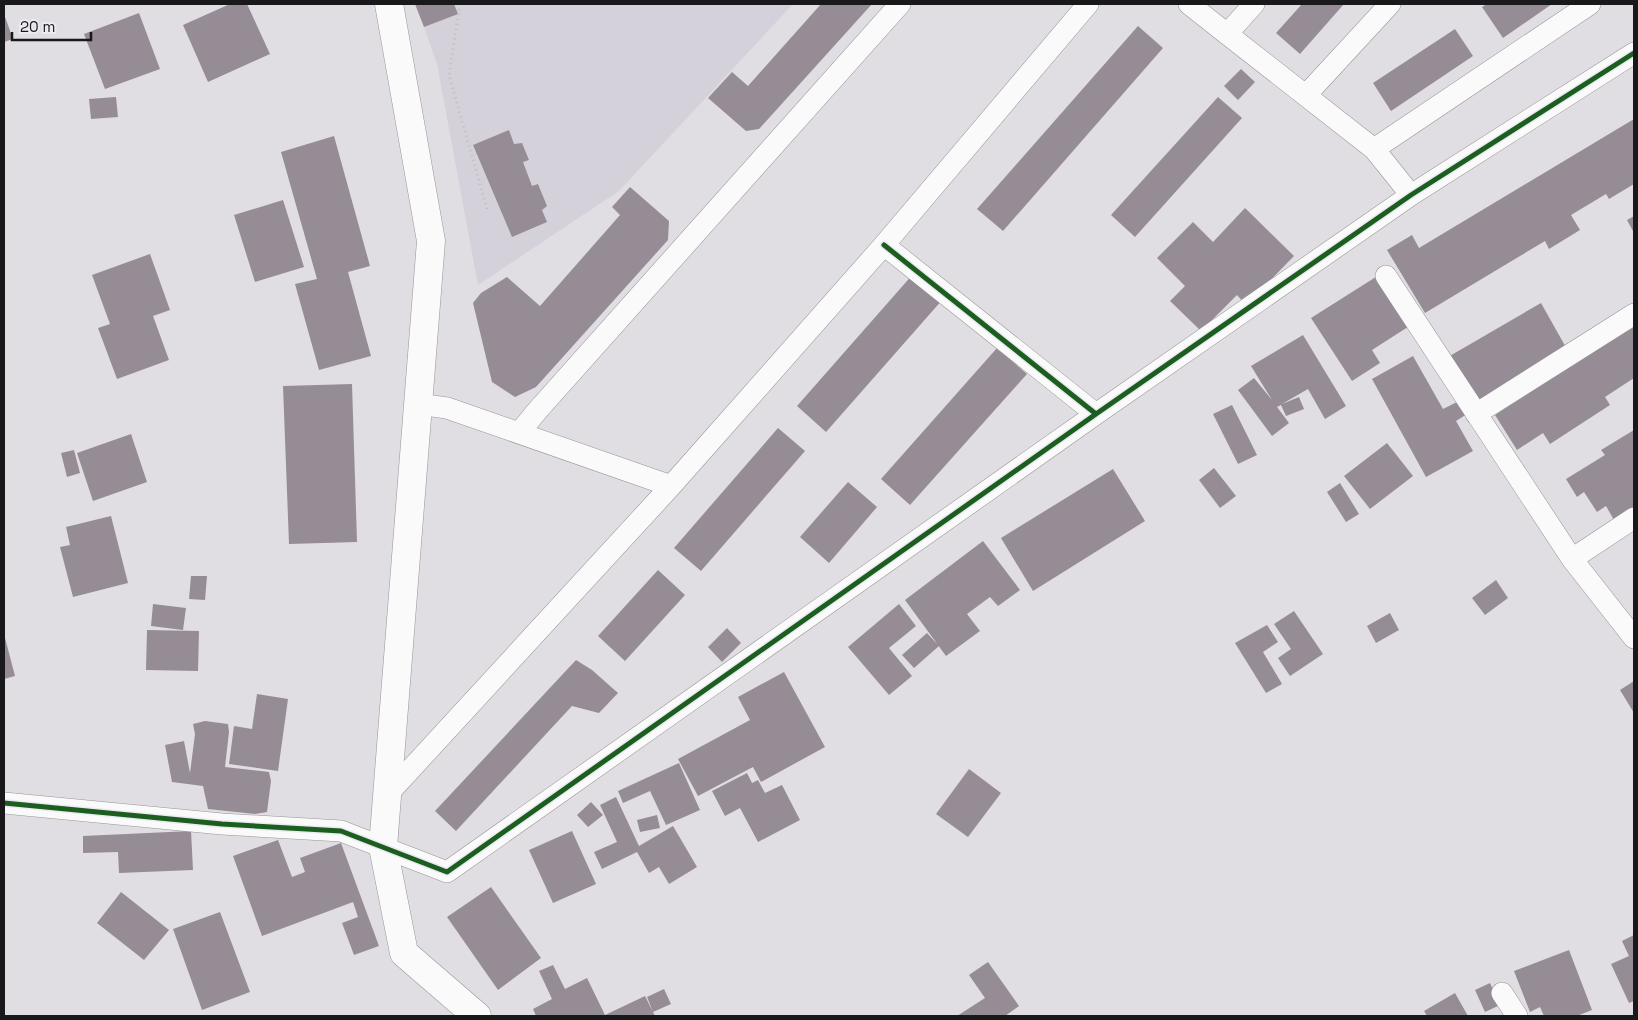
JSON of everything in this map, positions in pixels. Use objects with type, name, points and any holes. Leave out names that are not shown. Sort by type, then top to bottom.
[{"type":"main road","points":[[389,4],[431,241],[383,847],[404,953],[477,1016]]},
{"type":"street","points":[[519,433],[900,4]]},
{"type":"street","points":[[387,795],[671,486],[884,245],[1088,4]]},
{"type":"street","points":[[1189,4],[1374,149],[1410,195]]},
{"type":"street","points":[[1227,34],[1254,4]]},
{"type":"street","points":[[1306,95],[1390,4]]},
{"type":"street","points":[[1374,149],[1590,4]]},
{"type":"street","points":[[4,803],[222,824],[342,831],[447,872],[1410,195],[1634,53]]},
{"type":"street","points":[[884,245],[1096,414]]},
{"type":"street","points":[[1386,276],[1572,559],[1634,638]]},
{"type":"street","points":[[1476,414],[1634,314]]},
{"type":"street","points":[[418,404],[447,408],[671,486]]},
{"type":"street","points":[[1572,559],[1634,518]]},
{"type":"street","points":[[1502,993],[1517,1016]]},
{"type":"path","points":[[460,4],[448,75],[488,212]]},
{"type":"shaded area","points":[[416,4],[793,4],[619,191],[478,285],[437,64]]},
{"type":"building","points":[[230,4],[247,4],[270,54],[208,82],[183,25]]},
{"type":"building","points":[[415,4],[454,4],[458,14],[424,27]]},
{"type":"building","points":[[821,4],[872,4],[759,129],[746,131],[708,98],[732,72],[748,86]]},
{"type":"building","points":[[1302,4],[1344,4],[1300,54],[1276,33]]},
{"type":"building","points":[[1487,4],[1552,4],[1503,38],[1482,7]]},
{"type":"building","points":[[139,13],[160,69],[105,89],[84,34]]},
{"type":"building","points":[[4,14],[13,39],[4,42]]},
{"type":"building","points":[[1138,26],[1163,48],[1003,231],[977,209]]},
{"type":"building","points":[[1455,29],[1473,56],[1391,111],[1373,83]]},
{"type":"building","points":[[1241,69],[1255,82],[1238,100],[1224,86]]},
{"type":"building","points":[[116,97],[118,117],[91,119],[89,99]]},
{"type":"building","points":[[1218,97],[1242,118],[1135,237],[1111,215]]},
{"type":"building","points":[[1634,119],[1634,184],[1609,199],[1606,194],[1571,215],[1580,230],[1549,249],[1545,241],[1425,313],[1387,250],[1412,235],[1419,248]]},
{"type":"building","points":[[509,130],[514,144],[522,143],[529,160],[523,162],[532,186],[538,184],[547,206],[542,210],[547,222],[512,237],[473,145]]},
{"type":"building","points":[[334,136],[370,266],[348,272],[371,356],[319,370],[295,284],[317,279],[281,152]]},
{"type":"building","points":[[630,187],[669,221],[668,240],[536,387],[515,397],[492,382],[473,303],[481,293],[507,277],[540,306],[620,215],[612,207]]},
{"type":"building","points":[[283,200],[304,267],[255,282],[234,215]]},
{"type":"building","points":[[1245,208],[1294,256],[1246,305],[1237,295],[1201,331],[1170,301],[1185,286],[1157,258],[1193,222],[1213,242]]},
{"type":"building","points":[[1634,216],[1634,233],[1627,220]]},
{"type":"building","points":[[150,254],[170,310],[153,316],[169,360],[117,379],[98,328],[110,324],[92,275]]},
{"type":"building","points":[[914,273],[943,299],[826,432],[797,406]]},
{"type":"building","points":[[1379,275],[1411,325],[1372,350],[1380,363],[1352,381],[1311,318]]},
{"type":"building","points":[[1541,303],[1568,351],[1476,405],[1448,357]]},
{"type":"building","points":[[1634,324],[1634,378],[1605,397],[1610,405],[1550,444],[1543,433],[1517,450],[1495,415]]},
{"type":"building","points":[[1303,335],[1346,406],[1325,419],[1308,389],[1282,404],[1299,397],[1304,409],[1286,416],[1281,405],[1277,407],[1289,423],[1272,436],[1238,390],[1254,378],[1272,400],[1251,366]]},
{"type":"building","points":[[997,348],[1027,374],[910,505],[881,479]]},
{"type":"building","points":[[1413,356],[1443,409],[1459,401],[1467,414],[1456,421],[1473,451],[1426,477],[1372,379]]},
{"type":"building","points":[[352,384],[357,542],[289,544],[283,386]]},
{"type":"building","points":[[1232,405],[1257,455],[1238,464],[1213,414]]},
{"type":"building","points":[[778,428],[805,451],[701,571],[674,548]]},
{"type":"building","points":[[1634,430],[1634,508],[1614,520],[1606,506],[1597,512],[1584,492],[1577,497],[1566,479],[1605,455],[1601,450]]},
{"type":"building","points":[[131,434],[147,482],[93,501],[77,453]]},
{"type":"building","points":[[1387,443],[1413,476],[1370,509],[1344,476]]},
{"type":"building","points":[[74,450],[80,473],[67,477],[61,453]]},
{"type":"building","points":[[1214,468],[1236,496],[1220,508],[1199,480]]},
{"type":"building","points":[[1113,469],[1145,521],[1033,591],[1001,538]]},
{"type":"building","points":[[848,482],[877,507],[829,563],[800,537]]},
{"type":"building","points":[[1340,483],[1359,514],[1346,522],[1327,492]]},
{"type":"building","points":[[111,516],[128,583],[73,597],[60,547],[70,545],[66,527]]},
{"type":"building","points":[[983,541],[1020,590],[998,606],[990,597],[967,614],[980,631],[946,656],[905,600]]},
{"type":"building","points":[[658,570],[685,595],[625,661],[598,636]]},
{"type":"building","points":[[191,576],[207,576],[205,600],[189,599]]},
{"type":"building","points":[[1496,580],[1508,598],[1485,615],[1472,598]]},
{"type":"building","points":[[153,604],[186,608],[183,630],[151,626]]},
{"type":"building","points":[[899,604],[916,626],[889,648],[912,676],[889,695],[848,647]]},
{"type":"building","points":[[1294,611],[1323,654],[1290,676],[1278,658],[1291,649],[1274,624]]},
{"type":"building","points":[[1390,613],[1399,630],[1376,643],[1367,626]]},
{"type":"building","points":[[1267,625],[1278,642],[1263,652],[1282,684],[1266,693],[1235,643]]},
{"type":"building","points":[[727,628],[741,643],[722,662],[708,647]]},
{"type":"building","points":[[147,630],[199,631],[198,671],[146,670]]},
{"type":"building","points":[[927,633],[939,646],[914,668],[902,655]]},
{"type":"building","points":[[4,634],[15,676],[4,679]]},
{"type":"building","points":[[576,660],[592,670],[618,693],[599,713],[572,706],[456,831],[435,811]]},
{"type":"building","points":[[784,672],[825,747],[761,782],[753,767],[698,796],[678,759],[750,720],[738,697]]},
{"type":"building","points":[[1634,681],[1634,713],[1620,690]]},
{"type":"building","points":[[257,694],[288,699],[278,771],[229,764],[234,726],[252,729]]},
{"type":"building","points":[[205,721],[228,724],[229,732],[225,767],[269,772],[271,781],[267,812],[255,814],[208,809],[203,786],[172,782],[165,745],[184,741],[190,773],[195,734],[193,724]]},
{"type":"building","points":[[679,763],[700,810],[666,825],[650,791],[623,803],[618,791]]},
{"type":"building","points":[[969,769],[1001,793],[968,837],[936,814]]},
{"type":"building","points":[[747,773],[752,783],[758,780],[765,793],[782,785],[800,820],[758,842],[740,808],[725,816],[712,791]]},
{"type":"building","points":[[616,797],[639,846],[673,826],[697,867],[669,884],[659,867],[649,873],[637,852],[602,869],[594,852],[617,842],[600,805]]},
{"type":"building","points":[[591,802],[603,815],[588,827],[577,815]]},
{"type":"building","points":[[657,815],[660,828],[640,832],[637,820]]},
{"type":"building","points":[[191,831],[193,870],[119,873],[118,852],[83,853],[83,836]]},
{"type":"building","points":[[572,831],[596,884],[553,903],[529,850]]},
{"type":"building","points":[[278,840],[292,877],[305,872],[300,858],[341,843],[379,946],[354,955],[342,923],[358,917],[353,902],[262,936],[233,856]]},
{"type":"building","points":[[491,887],[541,958],[498,990],[447,917]]},
{"type":"building","points":[[121,892],[169,930],[144,960],[97,923]]},
{"type":"building","points":[[220,912],[250,992],[202,1010],[173,929]]},
{"type":"building","points":[[1634,935],[1634,1001],[1629,1003],[1611,964],[1629,956],[1622,941]]},
{"type":"building","points":[[1569,950],[1592,1010],[1577,1016],[1544,1016],[1540,1007],[1530,1012],[1514,971]]},
{"type":"building","points":[[988,962],[1019,1006],[1005,1016],[957,1016],[985,998],[969,975]]},
{"type":"building","points":[[553,965],[565,989],[587,978],[605,1015],[645,996],[655,1016],[536,1016],[533,1009],[552,999],[539,971]]},
{"type":"building","points":[[1490,983],[1500,1005],[1485,1012],[1475,990]]},
{"type":"building","points":[[664,989],[671,1004],[653,1012],[647,997]]},
{"type":"building","points":[[1455,993],[1468,1016],[1427,1016],[1424,1011]]},
{"type":"cycle path","points":[[1096,414],[1411,195],[1634,53]]},
{"type":"cycle path","points":[[4,803],[222,824],[341,831],[447,872],[1096,414],[884,245]]}]
